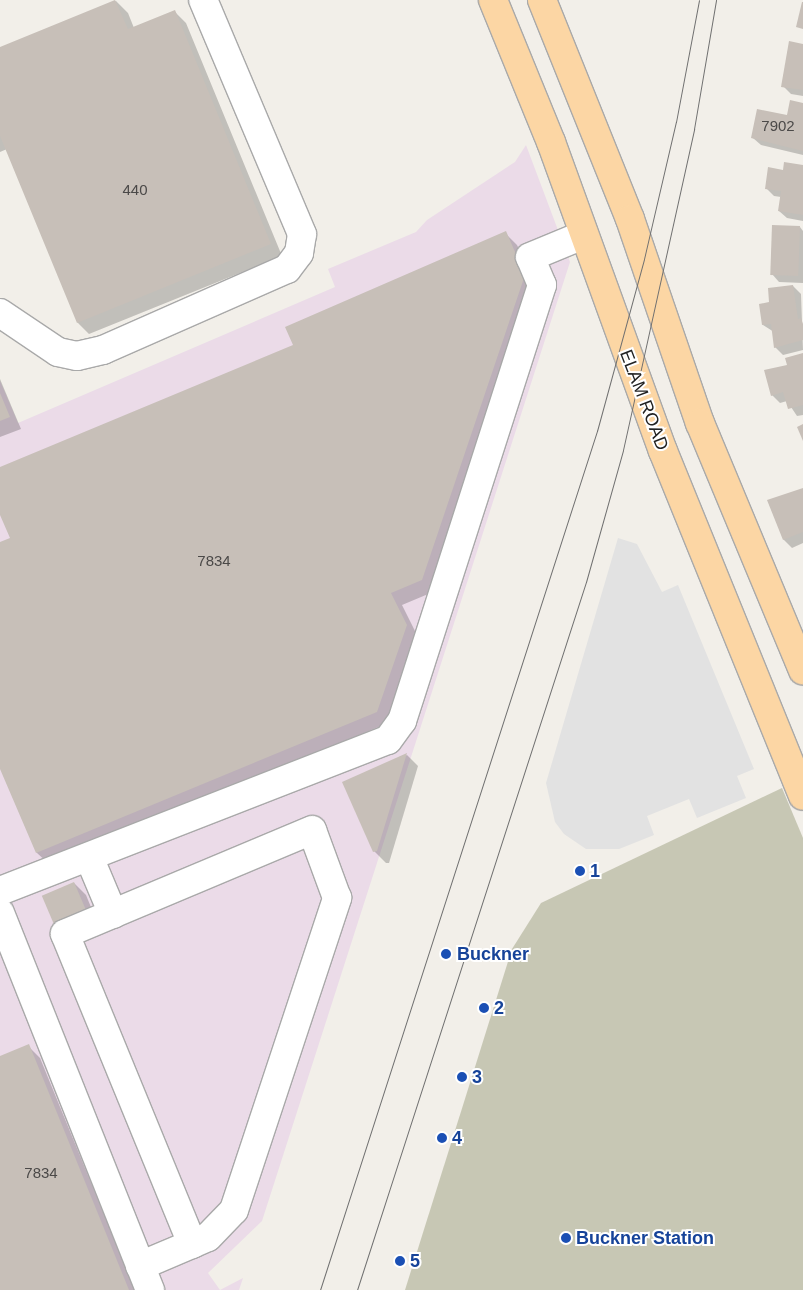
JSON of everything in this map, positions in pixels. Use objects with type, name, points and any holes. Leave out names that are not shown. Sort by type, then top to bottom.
[{"type":"main road","name":"ELAM ROAD","points":[[493,0],[551,142],[583,235],[663,451],[803,796]]},
{"type":"main road","points":[[542,0],[630,219],[700,423],[803,670]]},
{"type":"lane","points":[[0,313],[58,352],[77,356],[103,350],[287,269],[299,253],[302,234],[203,0]]},
{"type":"lane","points":[[0,891],[388,740],[402,721],[542,284],[530,257],[583,235]]},
{"type":"lane","points":[[0,913],[145,1278],[192,1244],[208,1237],[234,1210],[337,898],[312,830],[65,934],[192,1244]]},
{"type":"lane","points":[[88,857],[113,914]]},
{"type":"shaded area","points":[[526,145],[570,262],[262,1221],[208,1273],[220,1290],[0,1290],[0,381],[18,423],[335,287],[328,269],[416,232],[427,220],[515,162]]},
{"type":"shaded area","points":[[618,538],[637,544],[662,592],[678,585],[754,769],[737,776],[746,798],[697,818],[689,799],[647,816],[654,835],[619,849],[586,849],[564,834],[555,822],[546,783]]},
{"type":"shaded area","points":[[782,788],[803,838],[803,1290],[405,1290],[512,949],[541,903]]},
{"type":"shaded area","points":[[243,1278],[239,1290],[220,1290]]},
{"type":"building","points":[[115,0],[128,29],[175,10],[271,244],[77,323],[0,136],[0,47]]},
{"type":"building","points":[[803,2],[803,29],[796,27]]},
{"type":"building","points":[[789,41],[803,44],[803,90],[781,87]]},
{"type":"building","points":[[790,100],[803,103],[803,151],[751,138],[757,109],[787,115]]},
{"type":"building","points":[[784,162],[803,165],[803,215],[778,211],[781,191],[765,189],[768,167],[783,170]]},
{"type":"building","points":[[772,225],[800,226],[798,276],[770,275]]},
{"type":"building","points":[[506,231],[525,275],[422,580],[391,593],[407,625],[377,712],[36,853],[0,769],[0,542],[10,538],[0,515],[0,467],[293,345],[285,327]]},
{"type":"building","points":[[793,285],[798,319],[801,318],[803,324],[803,340],[774,348],[771,324],[762,325],[759,304],[769,302],[768,288]]},
{"type":"building","points":[[803,353],[803,405],[788,409],[783,392],[771,396],[764,370],[787,365],[785,358]]},
{"type":"building","points":[[0,393],[10,417],[0,421]]},
{"type":"building","points":[[803,424],[803,441],[797,427]]},
{"type":"building","points":[[803,488],[803,532],[783,540],[767,500]]},
{"type":"building","points":[[407,753],[377,851],[373,852],[342,782]]},
{"type":"building","points":[[74,882],[86,910],[54,923],[42,896]]},
{"type":"building","points":[[29,1044],[129,1290],[0,1290],[0,1056]]},
{"type":"tram line","points":[[320,1290],[597,431],[644,259],[676,122],[699,0]]},
{"type":"tram line","points":[[357,1290],[586,582],[623,450],[694,129],[716,0]]},
{"type":"place","name":"1","points":[[580,871]]},
{"type":"place","name":"Buckner","points":[[446,954]]},
{"type":"place","name":"2","points":[[484,1008]]},
{"type":"place","name":"3","points":[[462,1077]]},
{"type":"place","name":"4","points":[[442,1138]]},
{"type":"place","name":"Buckner Station","points":[[566,1238]]},
{"type":"place","name":"5","points":[[400,1261]]}]
